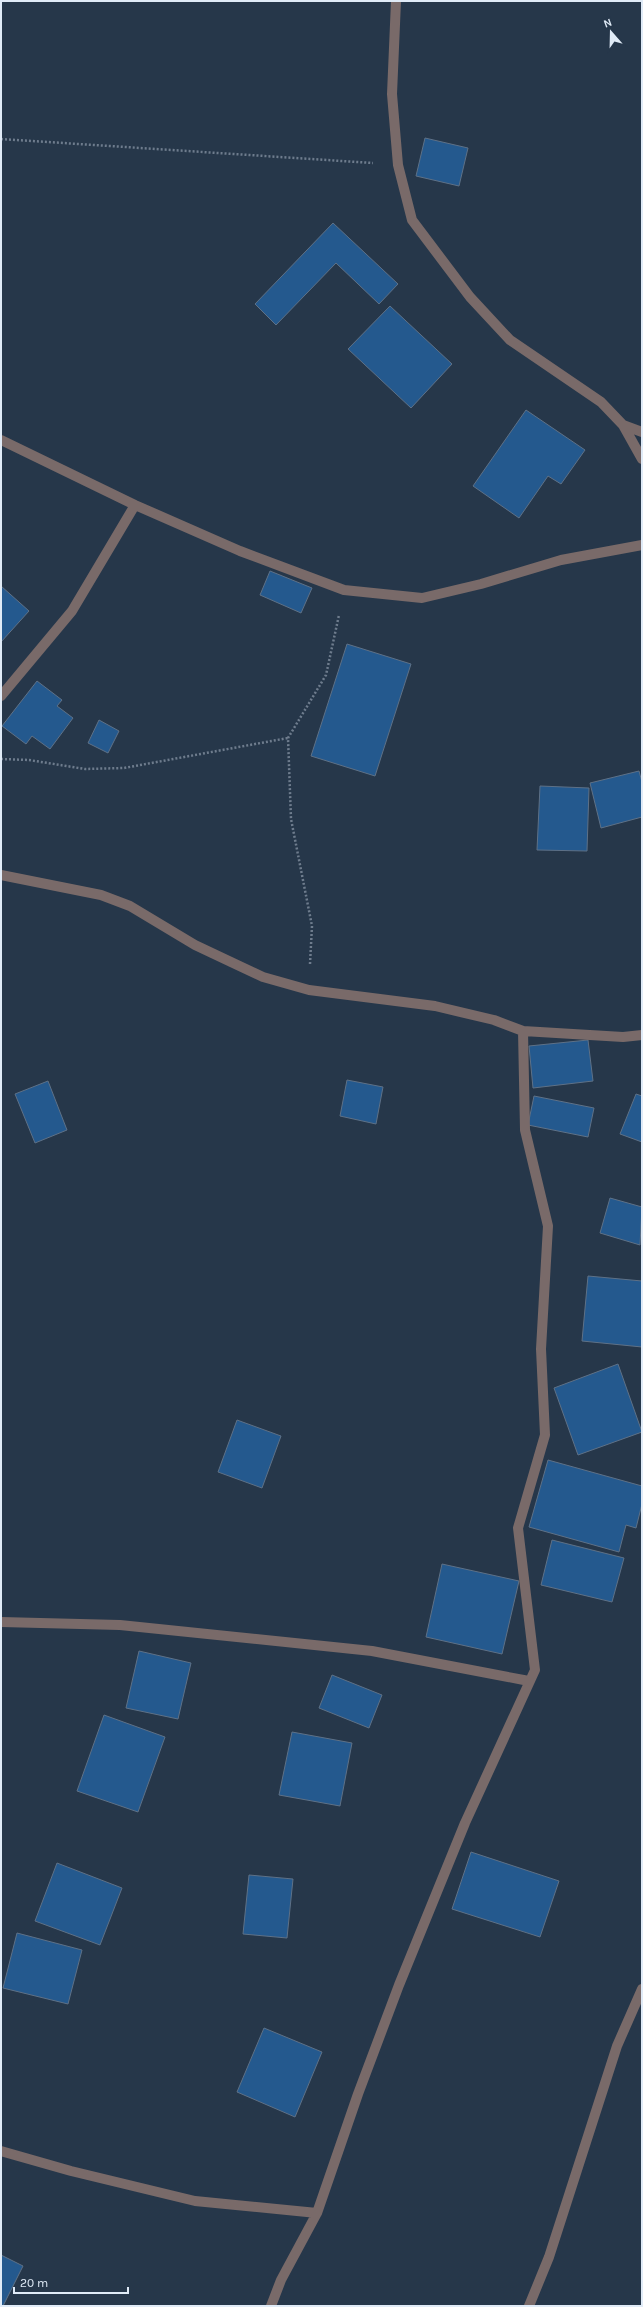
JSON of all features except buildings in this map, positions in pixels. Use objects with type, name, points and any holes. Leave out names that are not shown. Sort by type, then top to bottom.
[{"type":"street","points":[[396,1],[392,94],[398,165],[412,220],[470,297],[510,340],[602,402],[623,426],[642,459]]},
{"type":"street","points":[[623,426],[642,432]]},
{"type":"street","points":[[1,440],[135,506],[240,551],[344,590],[422,598],[481,584],[561,560],[642,545]]},
{"type":"street","points":[[1,696],[72,611],[135,506]]},
{"type":"street","points":[[1,875],[101,895],[130,906],[195,945],[263,977],[310,990],[435,1006],[494,1020],[523,1031],[623,1037],[642,1035]]},
{"type":"street","points":[[271,2306],[281,2280],[317,2213],[358,2094],[399,1985],[465,1823],[535,1670],[518,1528],[545,1435],[541,1349],[548,1226],[525,1130],[523,1031]]},
{"type":"street","points":[[1,1622],[120,1625],[364,1650],[529,1681]]},
{"type":"street","points":[[529,2306],[550,2258],[617,2046],[642,1988]]},
{"type":"street","points":[[1,2151],[195,2201],[317,2213]]},
{"type":"path","points":[[1,139],[398,165]]},
{"type":"path","points":[[310,990],[312,926],[291,819],[288,738],[326,675],[344,590]]},
{"type":"path","points":[[1,759],[29,760],[84,769],[124,768],[288,738]]}]
